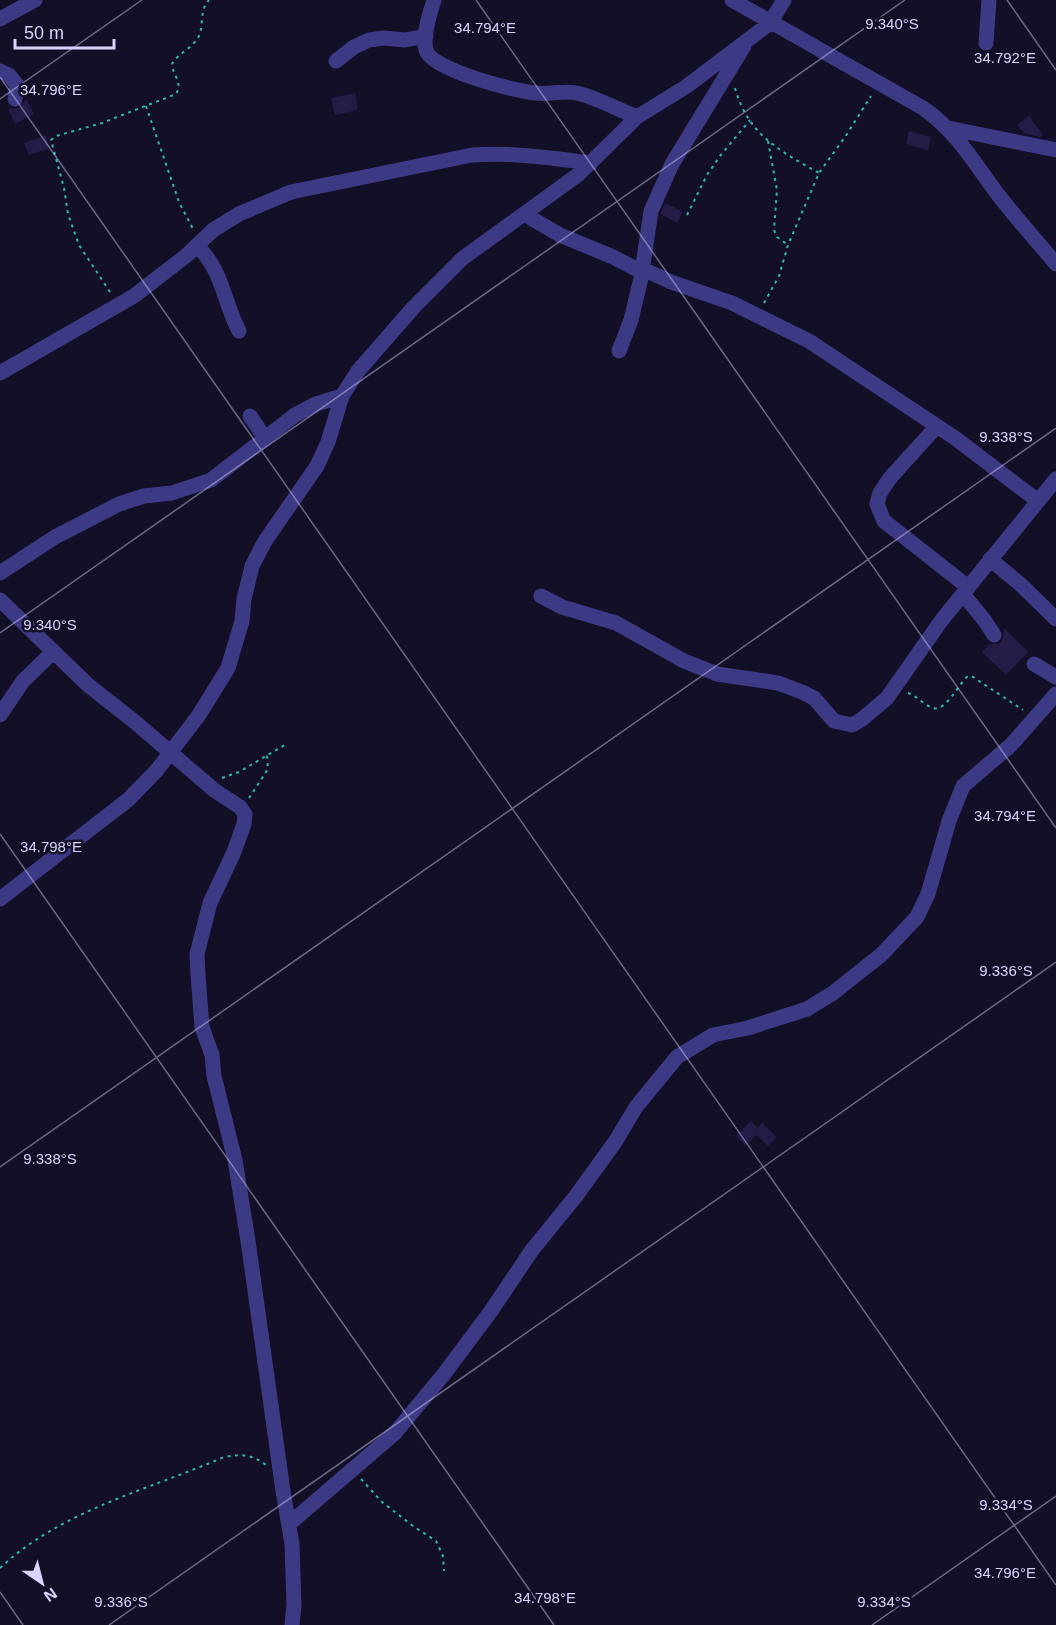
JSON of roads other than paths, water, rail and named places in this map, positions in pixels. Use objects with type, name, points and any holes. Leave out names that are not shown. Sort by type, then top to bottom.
[{"type":"street","points":[[0,19],[35,0]]},
{"type":"street","points":[[434,0],[426,36],[426,50],[429,56],[441,65],[459,73],[534,93],[575,93],[637,117]]},
{"type":"street","points":[[732,0],[923,108],[941,121],[1056,264]]},
{"type":"street","points":[[0,899],[129,799],[199,716],[228,668],[242,621],[244,599],[252,567],[264,541],[317,466],[328,442],[342,396],[358,371],[413,308],[463,258],[591,163],[637,117],[687,86],[770,23],[783,0]]},
{"type":"street","points":[[986,43],[989,0]]},
{"type":"street","points":[[336,61],[354,47],[369,40],[384,38],[405,40],[426,36]]},
{"type":"street","points":[[619,351],[643,271],[651,212],[659,192],[672,164],[750,36]]},
{"type":"street","points":[[0,71],[9,75],[18,85],[15,99]]},
{"type":"street","points":[[948,128],[1056,150]]},
{"type":"street","points":[[0,373],[119,304],[160,276],[213,230],[239,214],[291,192],[472,155],[492,153],[533,155],[591,163]]},
{"type":"street","points":[[524,214],[560,236],[613,256],[643,271],[732,303],[809,341],[937,426],[1038,501]]},
{"type":"street","points":[[198,244],[215,267],[230,313],[239,331]]},
{"type":"street","points":[[0,573],[55,537],[119,504],[144,496],[172,493],[211,480],[295,415],[316,404],[342,396]]},
{"type":"street","points":[[250,416],[265,438]]},
{"type":"street","points":[[937,426],[890,478],[880,493],[877,504],[884,521],[965,590],[994,635]]},
{"type":"street","points":[[541,596],[562,607],[616,623],[684,661],[717,674],[778,683],[802,692],[814,698],[834,721],[852,724],[861,720],[889,696],[965,590],[1056,479]]},
{"type":"street","points":[[990,559],[1056,619]]},
{"type":"street","points":[[0,600],[88,685],[205,782],[240,807],[245,816],[244,824],[210,903],[197,954],[202,1027],[212,1055],[214,1076],[235,1160],[292,1544],[294,1605],[292,1625]]},
{"type":"street","points":[[0,716],[23,681],[53,652]]},
{"type":"street","points":[[1034,663],[1056,677]]},
{"type":"street","points":[[288,1524],[395,1433],[444,1374],[532,1251],[615,1142],[636,1107],[677,1057],[713,1035],[748,1028],[807,1008],[833,993],[881,955],[917,917],[928,894],[949,821],[963,786],[1011,745],[1056,694]]}]
